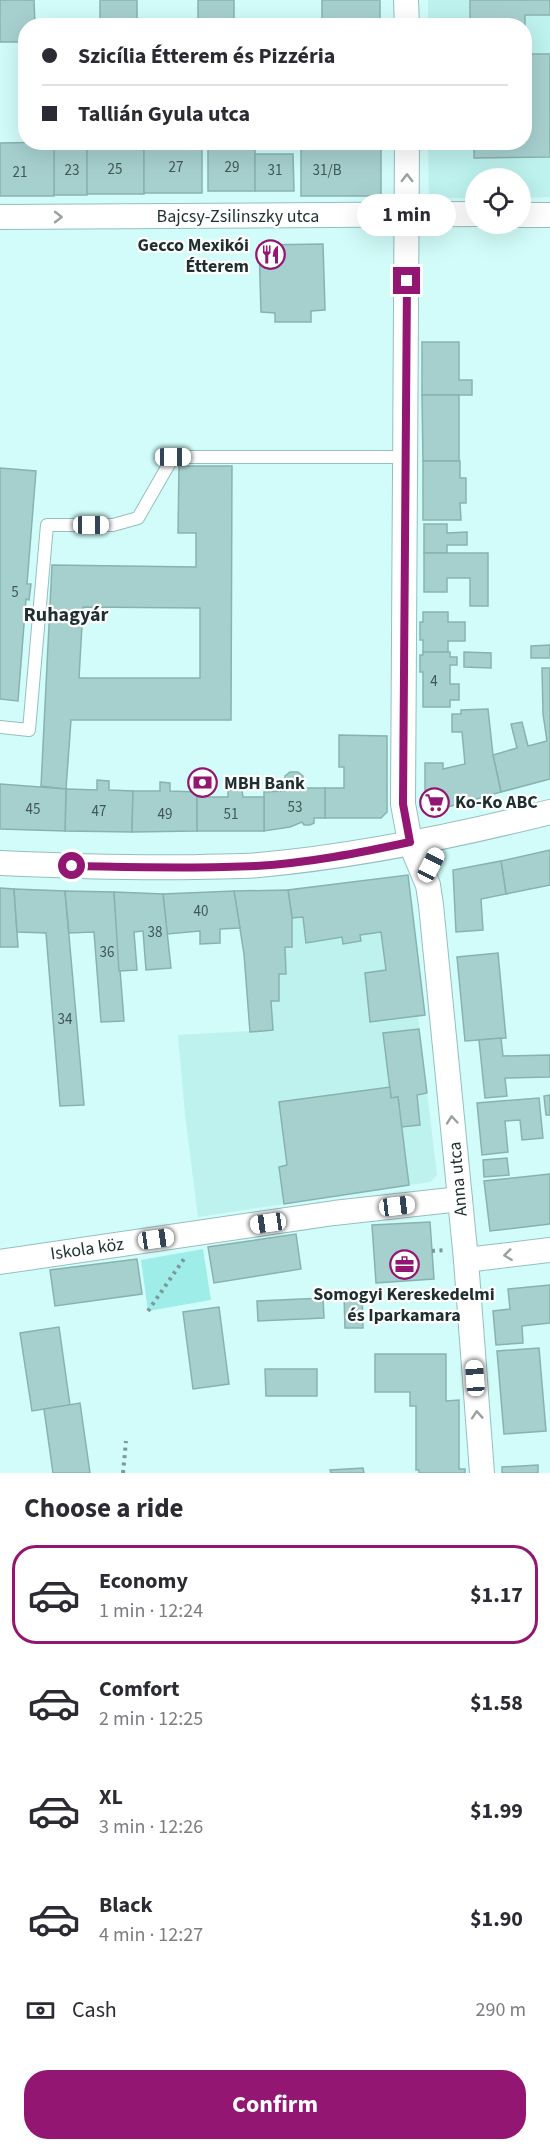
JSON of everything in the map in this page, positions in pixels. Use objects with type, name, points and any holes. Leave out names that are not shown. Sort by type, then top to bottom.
[{"type":"street","points":[[406,0],[406,18]]},
{"type":"street","name":"Anna utca","points":[[407,150],[403,804],[410,842],[428,885]]},
{"type":"street","name":"Bajcsy-Zsilinszky utca","points":[[0,217],[465,214]]},
{"type":"street","points":[[531,214],[550,214]]},
{"type":"street","points":[[0,863],[158,868],[257,866],[340,856],[455,836],[550,812]]},
{"type":"street","name":"Anna utca","points":[[455,836],[438,850],[431,865],[428,885],[460,1199],[457,1255],[482,1473]]},
{"type":"street","name":"Iskola köz","points":[[0,1262],[334,1214],[460,1199]]},
{"type":"street","points":[[457,1255],[550,1250]]},
{"type":"lane","points":[[0,727],[29,730],[47,525],[113,525],[138,518],[173,457],[404,457]]},
{"type":"path","points":[[148,1311],[201,1233]]},
{"type":"path","points":[[432,1251],[457,1255]]},
{"type":"path","points":[[123,1473],[126,1441]]},
{"type":"shaded area","points":[[428,0],[550,0],[550,197],[531,198],[531,168],[465,168],[465,198],[429,198],[428,150],[532,150],[532,18],[428,18]]},
{"type":"shaded area","points":[[408,875],[425,1015],[418,1017],[437,1175],[430,1182],[198,1217],[178,1035],[250,1031],[244,954],[234,891],[288,890]]},
{"type":"shaded area","points":[[203,1249],[211,1300],[148,1311],[141,1260]]},
{"type":"building","points":[[0,0],[34,0],[35,18],[18,18],[18,42],[0,42]]},
{"type":"building","points":[[100,0],[137,0],[137,18],[100,18]]},
{"type":"building","points":[[198,0],[234,0],[234,18],[198,18]]},
{"type":"building","points":[[322,0],[380,0],[380,18],[322,18]]},
{"type":"building","points":[[470,0],[550,0],[550,15],[525,15],[525,18],[470,18]]},
{"type":"building","points":[[532,54],[550,54],[550,157],[474,158],[474,150],[532,150]]},
{"type":"building","points":[[0,143],[18,143],[18,150],[54,150],[54,196],[0,196]]},
{"type":"building","points":[[54,150],[87,150],[87,195],[54,195]]},
{"type":"building","points":[[87,150],[144,150],[144,194],[87,194]]},
{"type":"building","points":[[144,150],[202,150],[202,193],[144,193]]},
{"type":"building","points":[[208,150],[255,150],[255,191],[208,191]]},
{"type":"building","points":[[301,150],[381,150],[381,196],[301,196]]},
{"type":"building","points":[[255,154],[293,154],[294,191],[255,191]]},
{"type":"building","points":[[323,244],[325,310],[311,311],[311,322],[275,322],[275,313],[261,312],[259,245]]},
{"type":"building","points":[[422,342],[459,342],[459,380],[472,380],[472,395],[422,395]]},
{"type":"building","points":[[422,395],[459,395],[459,461],[423,461]]},
{"type":"building","points":[[423,461],[460,461],[460,478],[466,478],[466,503],[460,503],[461,520],[423,520]]},
{"type":"building","points":[[179,466],[232,466],[231,720],[71,720],[66,789],[41,786],[52,565],[196,567],[196,533],[178,533]],"holes":[[[83,607],[200,608],[200,678],[79,678]]]},
{"type":"building","points":[[0,468],[36,471],[27,584],[31,584],[29,600],[26,599],[18,701],[0,699]]},
{"type":"building","points":[[424,524],[447,524],[447,533],[467,532],[467,545],[447,545],[447,553],[424,553]]},
{"type":"building","points":[[424,553],[488,553],[488,606],[470,606],[470,578],[447,578],[447,592],[424,592]]},
{"type":"building","points":[[423,612],[448,612],[448,622],[465,622],[465,641],[448,641],[448,652],[423,653],[420,622],[423,622]]},
{"type":"building","points":[[550,645],[550,658],[531,658],[531,646]]},
{"type":"building","points":[[423,652],[450,652],[450,657],[457,657],[457,665],[450,665],[450,684],[459,684],[459,700],[450,700],[450,707],[423,707],[423,672],[420,672],[420,655],[423,655]]},
{"type":"building","points":[[464,652],[491,653],[491,668],[464,667]]},
{"type":"building","points":[[542,668],[550,668],[550,779],[501,792],[493,755],[517,748],[511,724],[522,722],[528,746],[547,741],[543,714]]},
{"type":"building","points":[[488,709],[493,755],[501,792],[434,811],[425,805],[425,763],[443,763],[443,769],[465,764],[462,732],[452,732],[452,714],[461,714],[461,710]]},
{"type":"building","points":[[339,735],[387,736],[387,812],[381,818],[325,818],[325,788],[344,788],[344,767],[339,767]]},
{"type":"building","points":[[290,772],[298,772],[303,776],[303,788],[325,788],[325,818],[314,818],[314,823],[310,825],[304,825],[302,822],[290,827],[264,831],[264,792],[285,791],[285,776]]},
{"type":"building","points":[[97,780],[109,781],[109,790],[133,791],[132,832],[65,831],[66,789],[97,790]]},
{"type":"building","points":[[160,782],[170,783],[170,791],[197,792],[197,831],[132,832],[133,791],[160,791]]},
{"type":"building","points":[[0,784],[66,789],[65,831],[0,829]]},
{"type":"building","points":[[228,790],[242,790],[243,797],[264,797],[264,831],[197,831],[197,797],[228,797]]},
{"type":"building","points":[[550,850],[550,885],[506,894],[501,861]]},
{"type":"building","points":[[501,861],[506,894],[481,899],[483,930],[456,932],[453,870]]},
{"type":"building","points":[[408,875],[425,1015],[370,1022],[365,973],[386,970],[381,932],[360,935],[361,941],[343,944],[342,937],[306,943],[303,917],[292,918],[288,890]]},
{"type":"building","points":[[0,888],[14,889],[18,947],[0,947]]},
{"type":"building","points":[[14,889],[65,891],[84,1105],[60,1106],[46,933],[17,932]]},
{"type":"building","points":[[288,890],[292,918],[292,947],[285,947],[286,974],[279,974],[279,1001],[271,1001],[273,1030],[250,1032],[244,954],[234,891]]},
{"type":"building","points":[[65,891],[114,892],[124,1021],[101,1022],[94,932],[69,933]]},
{"type":"building","points":[[234,891],[240,928],[220,929],[220,943],[200,944],[200,931],[167,934],[163,894]]},
{"type":"building","points":[[114,892],[163,894],[171,968],[146,970],[143,931],[134,932],[137,970],[119,971]]},
{"type":"building","points":[[498,953],[506,1038],[465,1041],[457,957]]},
{"type":"building","points":[[419,1029],[427,1093],[417,1095],[420,1125],[401,1127],[398,1097],[391,1098],[383,1033]]},
{"type":"building","points":[[501,1038],[503,1056],[550,1055],[550,1077],[505,1078],[507,1096],[485,1098],[479,1040]]},
{"type":"building","points":[[390,1087],[391,1098],[398,1097],[409,1185],[284,1204],[279,1167],[287,1165],[279,1102]]},
{"type":"building","points":[[550,1095],[550,1115],[546,1115],[544,1096]]},
{"type":"building","points":[[539,1098],[543,1138],[522,1140],[520,1120],[505,1121],[508,1152],[482,1155],[477,1103]]},
{"type":"building","points":[[507,1158],[509,1175],[484,1177],[483,1160]]},
{"type":"building","points":[[550,1174],[550,1224],[490,1231],[484,1181]]},
{"type":"building","name":"Somogyi Kereskedelmi és Iparkamara","points":[[430,1222],[434,1279],[376,1283],[372,1225]]},
{"type":"building","points":[[296,1234],[301,1269],[214,1283],[208,1247]]},
{"type":"building","points":[[137,1259],[142,1294],[55,1306],[50,1270]]},
{"type":"building","points":[[550,1285],[550,1323],[522,1326],[523,1343],[496,1345],[493,1311],[510,1309],[508,1289]]},
{"type":"building","points":[[362,1293],[363,1328],[345,1328],[344,1294]]},
{"type":"building","points":[[323,1298],[324,1318],[258,1321],[257,1301]]},
{"type":"building","points":[[219,1307],[229,1384],[193,1389],[183,1312]]},
{"type":"building","points":[[59,1327],[70,1405],[32,1411],[20,1333]]},
{"type":"building","points":[[539,1348],[546,1431],[504,1434],[497,1351]]},
{"type":"building","points":[[375,1354],[446,1354],[446,1401],[459,1400],[459,1469],[465,1469],[465,1473],[419,1473],[419,1470],[416,1470],[416,1406],[410,1406],[410,1392],[375,1392]]},
{"type":"building","points":[[265,1369],[317,1369],[317,1396],[266,1396]]},
{"type":"building","points":[[80,1403],[90,1473],[53,1473],[44,1409]]},
{"type":"building","points":[[538,1465],[538,1473],[502,1473],[502,1467]]},
{"type":"building","points":[[363,1468],[364,1473],[331,1473],[330,1470]]},
{"type":"place","name":"Gecco Mexikói Étterem","points":[[270,255]]},
{"type":"place","name":"MBH Bank","points":[[203,783]]},
{"type":"place","name":"Ko-Ko ABC","points":[[434,802]]},
{"type":"place","name":"Somogyi Kereskedelmi és Iparkamara","points":[[404,1265]]},
{"type":"district","name":"Ruhagyár","points":[[66,615]]},
{"type":"route","points":[[72,866],[158,868],[257,866],[340,856],[410,842],[403,804],[407,281]]}]
